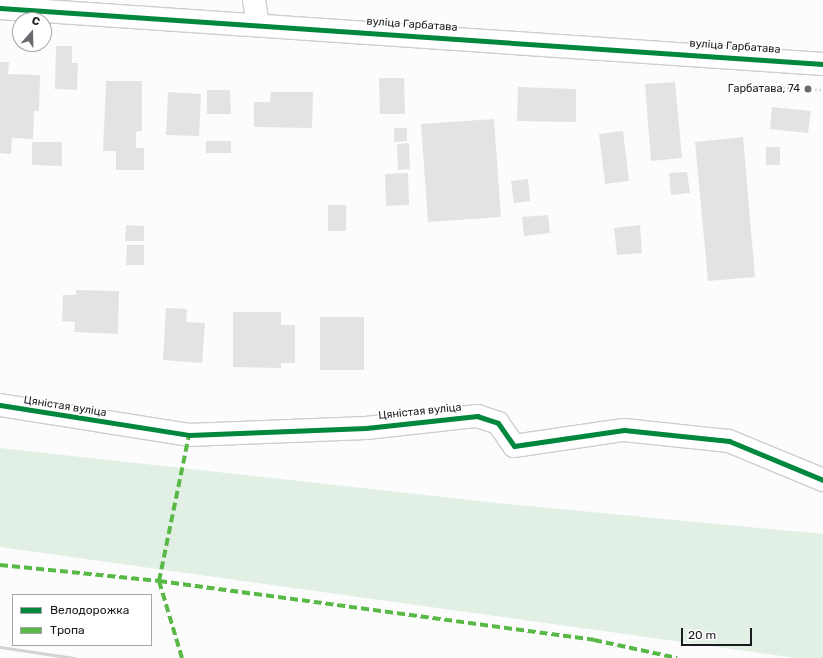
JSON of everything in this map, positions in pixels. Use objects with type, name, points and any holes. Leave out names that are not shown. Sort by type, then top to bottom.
[{"type":"street","points":[[254,0],[258,24]]},
{"type":"street","name":"вуліца Гарбатава","points":[[0,8],[258,24],[823,64]]},
{"type":"street","name":"Цяністая вуліца","points":[[0,405],[189,435],[366,428],[477,416],[498,423],[514,446],[624,430],[728,441],[823,480]]},
{"type":"path","points":[[779,87],[823,90]]},
{"type":"shaded area","points":[[0,448],[497,503],[823,534],[823,658],[796,658],[0,547]]},
{"type":"building","points":[[56,46],[72,46],[72,63],[78,63],[77,90],[55,89]]},
{"type":"building","points":[[0,62],[9,62],[8,74],[40,75],[39,111],[34,111],[33,139],[12,138],[11,154],[0,153]]},
{"type":"building","points":[[379,78],[404,78],[405,114],[380,114]]},
{"type":"building","points":[[106,81],[142,81],[142,131],[136,132],[136,148],[144,148],[144,170],[116,170],[116,151],[103,151]]},
{"type":"building","points":[[675,82],[682,158],[651,161],[645,84]]},
{"type":"building","points":[[518,87],[576,89],[576,122],[517,121]]},
{"type":"building","points":[[207,90],[230,90],[231,114],[207,114]]},
{"type":"building","points":[[168,92],[201,94],[199,136],[166,135]]},
{"type":"building","points":[[271,92],[313,92],[312,128],[254,127],[254,102],[270,102]]},
{"type":"building","points":[[772,107],[811,111],[808,133],[770,129]]},
{"type":"building","points":[[494,119],[501,217],[428,222],[421,124]]},
{"type":"building","points":[[394,128],[407,128],[407,141],[394,142]]},
{"type":"building","points":[[623,131],[629,181],[605,184],[599,134]]},
{"type":"building","points":[[743,137],[755,277],[708,281],[695,142]]},
{"type":"building","points":[[206,141],[231,141],[231,153],[206,153]]},
{"type":"building","points":[[32,142],[62,142],[62,166],[32,165]]},
{"type":"building","points":[[409,143],[410,169],[398,170],[397,144]]},
{"type":"building","points":[[766,147],[780,147],[780,165],[766,165]]},
{"type":"building","points":[[687,172],[690,193],[671,195],[669,173]]},
{"type":"building","points":[[408,173],[409,205],[386,206],[385,174]]},
{"type":"building","points":[[528,179],[530,201],[514,203],[511,181]]},
{"type":"building","points":[[328,205],[346,205],[346,231],[328,231]]},
{"type":"building","points":[[548,215],[550,233],[524,236],[522,217]]},
{"type":"building","points":[[126,225],[144,226],[144,241],[125,241]]},
{"type":"building","points":[[640,225],[642,253],[617,255],[614,228]]},
{"type":"building","points":[[127,245],[144,245],[144,265],[126,265]]},
{"type":"building","points":[[76,290],[119,291],[118,334],[74,332],[75,322],[62,321],[63,295],[76,295]]},
{"type":"building","points":[[166,308],[187,309],[186,322],[205,323],[202,363],[163,360]]},
{"type":"building","points":[[233,312],[281,312],[281,325],[295,325],[295,363],[281,363],[281,368],[233,367]]},
{"type":"building","points":[[320,317],[364,317],[364,370],[320,370]]},
{"type":"railway","points":[[0,647],[74,658]]},
{"type":"marked path","points":[[182,658],[159,581],[189,435]]},
{"type":"marked path","points":[[0,565],[159,581],[594,640],[677,658]]},
{"type":"cycle path","points":[[0,8],[823,64]]},
{"type":"cycle path","points":[[0,405],[189,435],[366,428],[477,416],[498,423],[514,446],[624,430],[729,441],[823,480]]},
{"type":"place","name":"Гарбатава, 74","points":[[808,89]]}]
